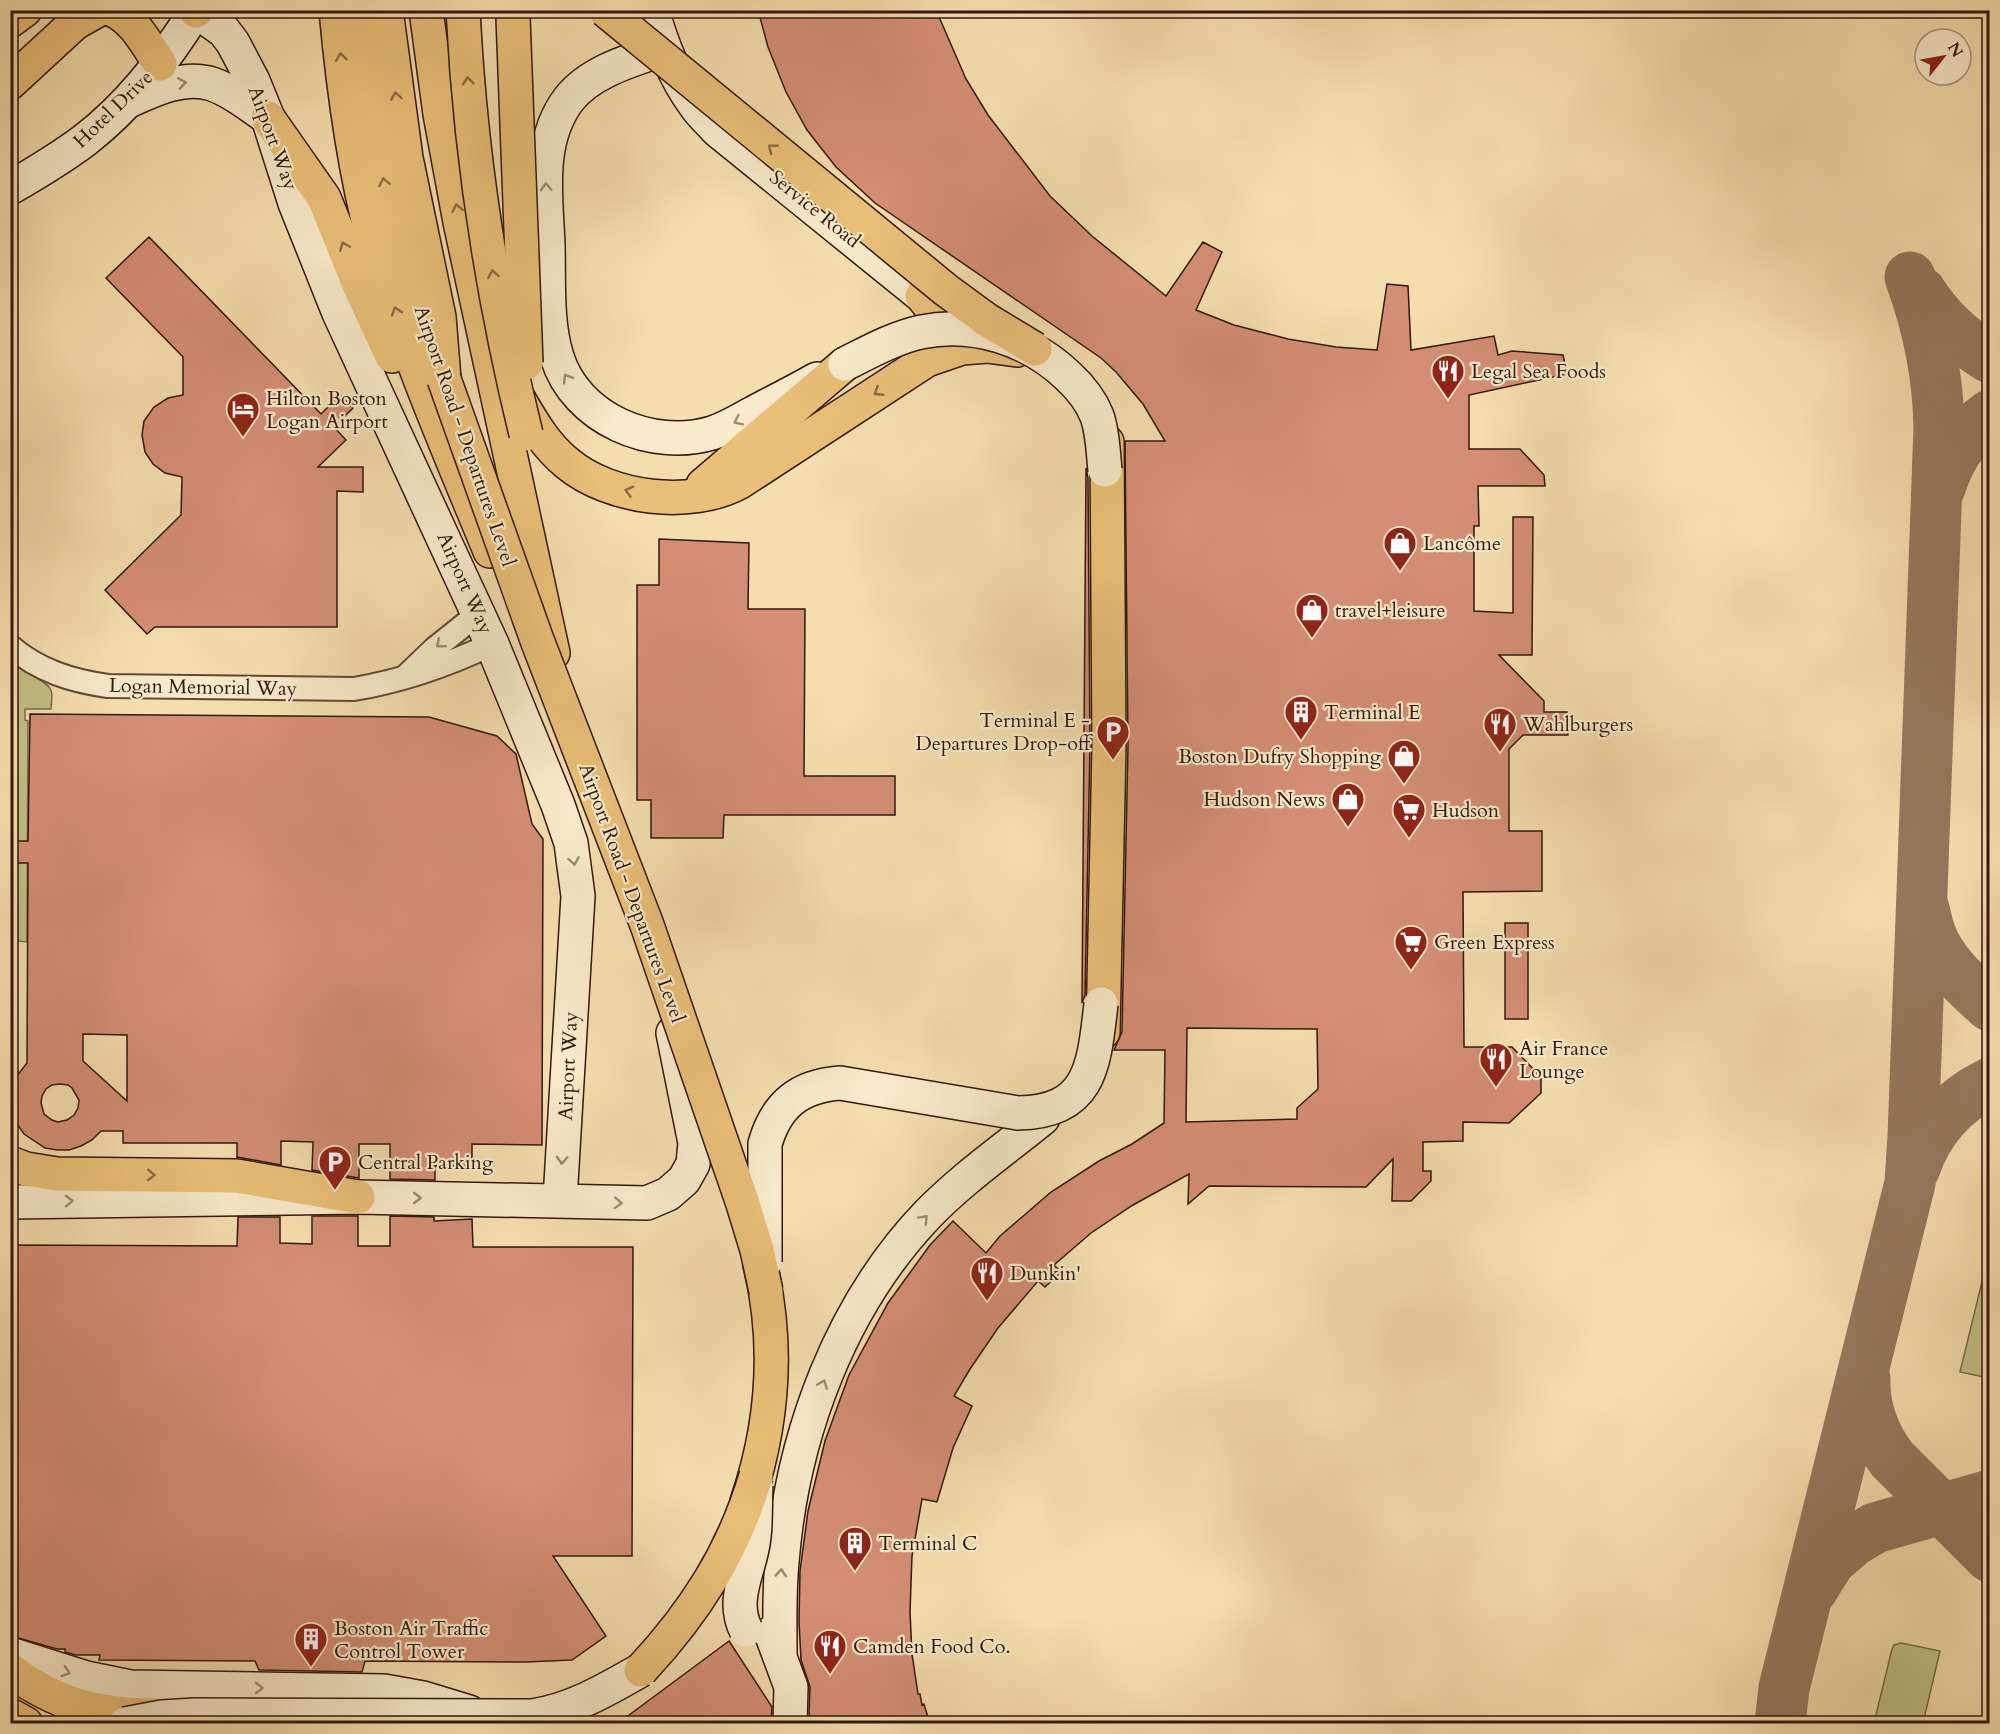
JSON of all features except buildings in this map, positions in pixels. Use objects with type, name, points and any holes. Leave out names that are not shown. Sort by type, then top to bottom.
[{"type":"main road","points":[[10,21],[25,10]]},
{"type":"main road","points":[[10,68],[68,10]]},
{"type":"main road","points":[[10,83],[75,23],[98,10]]},
{"type":"main road","points":[[113,10],[134,26],[159,64]]},
{"type":"main road","points":[[12,1666],[38,1689],[67,1703],[113,1714],[368,1720],[527,1707],[577,1693],[613,1676],[653,1648],[693,1607],[715,1573],[741,1518],[756,1476],[764,1443],[768,1418],[771,1350],[765,1291],[756,1247],[679,1022],[578,758],[456,467],[401,326],[376,250],[359,177],[336,10]]},
{"type":"main road","name":"Airport Road - Departures Level","points":[[360,10],[372,112],[389,204],[410,277],[578,758],[647,925],[744,1204],[766,1291],[771,1338],[771,1392],[766,1434],[756,1476],[739,1525],[717,1571],[686,1617],[641,1670],[607,1700],[568,1724]]},
{"type":"main road","points":[[386,10],[399,116],[439,317],[444,379]]},
{"type":"main road","points":[[426,10],[440,114],[482,327],[578,758]]},
{"type":"main road","points":[[463,10],[472,124],[482,210],[510,369],[526,434],[545,569],[578,758]]},
{"type":"main road","points":[[605,10],[946,290],[1071,376],[1098,409],[1106,430],[1109,785],[1103,1039],[1096,1073],[1086,1090],[1058,1112],[1043,1118],[959,1185],[928,1214],[886,1264],[855,1313],[814,1409],[803,1440],[795,1475],[782,1560],[780,1653]]},
{"type":"main road","name":"Service Road","points":[[652,10],[664,49],[679,81],[695,106],[717,130],[922,296],[1034,351]]},
{"type":"main road","name":"Hotel Drive","points":[[10,189],[85,140],[127,102],[159,64],[196,11]]},
{"type":"main road","name":"Airport Way","points":[[196,11],[222,29],[233,43],[253,81],[268,118],[296,203],[339,312],[479,613],[558,805],[571,843],[578,896],[560,1200]]},
{"type":"main road","points":[[513,14],[526,359],[526,434]]},
{"type":"main road","points":[[664,49],[629,61],[597,76],[581,87],[563,110],[548,144],[545,171],[551,328],[557,357],[566,379],[586,404],[611,422],[639,433],[690,438],[713,433],[897,339],[921,332],[942,330],[981,331],[1014,340],[1056,364],[1073,381],[1096,414],[1101,432],[1105,470],[1102,976],[1098,1028],[1086,1080],[1078,1092],[1067,1101],[1036,1113],[1018,1113],[840,1083],[824,1084],[792,1099],[770,1126],[765,1144],[766,1291]]},
{"type":"main road","points":[[127,102],[164,86],[197,81],[210,83],[223,89],[268,118],[324,198],[360,286],[400,373],[456,467]]},
{"type":"main road","points":[[922,296],[937,319],[940,333],[937,345],[927,360]]},
{"type":"main road","points":[[482,327],[509,382],[537,430],[551,448],[568,464],[589,477],[618,489],[655,497],[715,492],[740,482],[927,360],[962,348],[987,346],[1034,351]]},
{"type":"main road","points":[[687,496],[718,473],[845,364]]},
{"type":"main road","points":[[10,1202],[358,1197],[647,1203],[668,1194],[684,1180],[693,1164],[695,1143],[659,970]]},
{"type":"main road","points":[[756,1247],[767,1145],[773,1126],[786,1108],[818,1087],[835,1082],[858,1084],[1043,1118]]},
{"type":"main road","points":[[10,1163],[26,1169],[57,1174],[237,1176],[358,1197]]},
{"type":"main road","points":[[756,1476],[756,1581],[765,1618],[791,1687],[788,1724]]},
{"type":"main road","points":[[756,1476],[754,1539],[742,1582],[741,1612],[744,1627],[788,1724]]},
{"type":"main road","points":[[12,1666],[130,1687],[384,1691],[423,1698],[472,1713]]},
{"type":"main road","points":[[125,1724],[158,1717],[195,1715],[532,1716],[554,1712],[585,1700],[641,1670]]},
{"type":"main road","points":[[10,1715],[26,1724]]},
{"type":"street","points":[[404,678],[434,649],[479,613]]},
{"type":"street","name":"Logan Memorial Way","points":[[10,646],[32,663],[56,674],[82,682],[108,686],[354,689],[436,668],[492,644]]},
{"type":"shaded area","points":[[10,662],[48,686],[52,695],[51,709],[25,709],[25,720],[28,721],[27,942],[18,941],[14,935],[11,935]]},
{"type":"shaded area","points":[[1989,1253],[1989,1378],[1960,1372]]},
{"type":"shaded area","points":[[1901,1643],[1940,1651],[1923,1723],[1874,1723],[1892,1649],[1894,1645]]},
{"type":"taxiway","points":[[1780,1724],[1784,1688],[1910,1183],[1939,427],[1937,389],[1931,351],[1910,277]]},
{"type":"taxiway","points":[[1921,292],[1951,329],[1990,358]]},
{"type":"taxiway","points":[[1940,488],[1959,447],[1990,415]]},
{"type":"taxiway","points":[[1924,909],[1930,932],[1940,953],[1955,972],[1990,1006]]},
{"type":"taxiway","points":[[1915,1168],[1927,1141],[1944,1118],[1964,1098],[1990,1083]]},
{"type":"taxiway","points":[[1865,1379],[1866,1400],[1872,1421],[1880,1441],[1892,1459],[1990,1557]]},
{"type":"taxiway","points":[[1812,1590],[1830,1561],[1853,1541],[1875,1528],[1990,1495]]},
{"type":"place","name":"Legal Sea Foods","points":[[1448,400]]},
{"type":"place","name":"Hilton Boston Logan Airport","points":[[243,438]]},
{"type":"place","name":"Lancôme","points":[[1400,572]]},
{"type":"place","name":"travel+leisure","points":[[1312,639]]},
{"type":"place","name":"Terminal E","points":[[1301,741]]},
{"type":"place","name":"Wahlburgers","points":[[1500,753]]},
{"type":"place","name":"Terminal E - Departures Drop-off","points":[[1113,761]]},
{"type":"place","name":"Boston Dufry Shopping","points":[[1404,785]]},
{"type":"place","name":"Hudson News","points":[[1348,828]]},
{"type":"place","name":"Hudson","points":[[1409,839]]},
{"type":"place","name":"Green Express","points":[[1411,971]]},
{"type":"place","name":"Air France Lounge","points":[[1496,1088]]},
{"type":"place","name":"Central Parking","points":[[335,1191]]},
{"type":"place","name":"Dunkin'","points":[[987,1302]]},
{"type":"place","name":"Terminal C","points":[[855,1572]]},
{"type":"place","name":"Boston Air Traffic Control Tower","points":[[311,1668]]},
{"type":"place","name":"Camden Food Co.","points":[[830,1675]]}]
